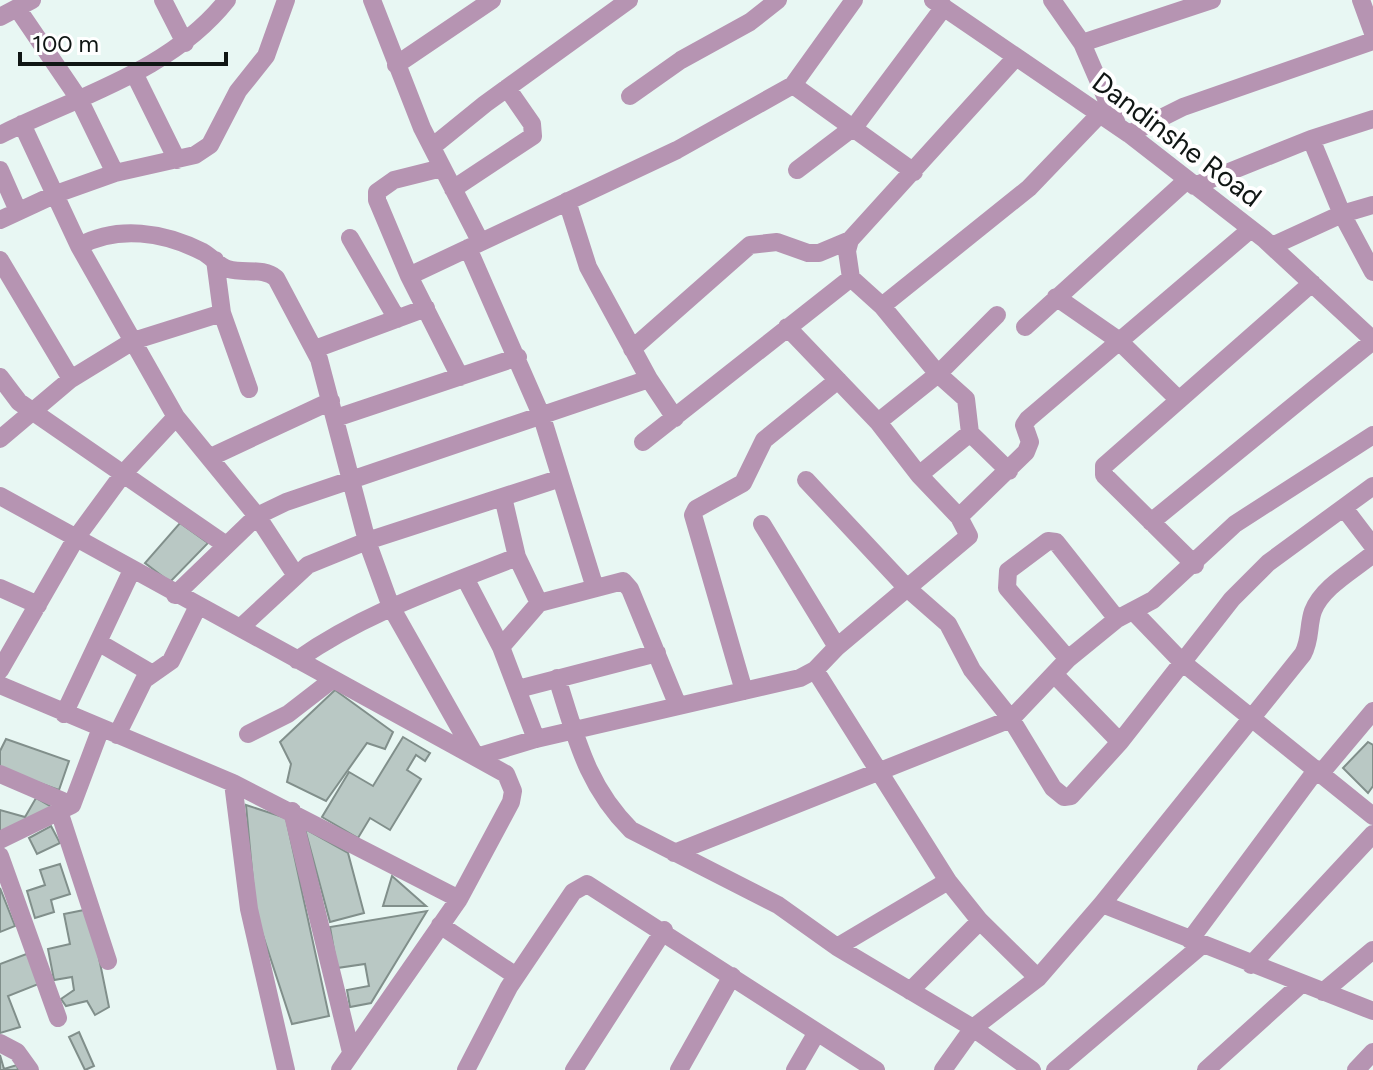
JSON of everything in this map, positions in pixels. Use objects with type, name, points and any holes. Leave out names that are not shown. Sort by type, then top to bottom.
[{"type":"street","points":[[163,0],[185,43]]},
{"type":"street","points":[[0,135],[134,73],[185,43],[227,0]]},
{"type":"street","points":[[0,220],[56,194],[115,173],[177,160],[210,145],[238,91],[266,56],[286,0]]},
{"type":"street","points":[[372,0],[396,65],[453,189],[542,417],[595,588]]},
{"type":"street","points":[[396,65],[492,0]]},
{"type":"street","points":[[432,147],[507,88],[629,0]]},
{"type":"street","points":[[630,96],[681,60],[750,22],[778,0]]},
{"type":"street","points":[[409,276],[677,150],[793,85],[854,0]]},
{"type":"street","points":[[1052,0],[1082,43],[1124,130],[1373,41]]},
{"type":"street","points":[[1082,43],[1212,0]]},
{"type":"street","points":[[1361,0],[1373,33]]},
{"type":"street","points":[[797,170],[855,126],[939,4]]},
{"type":"street","name":"Dandinshe Road","points":[[939,4],[1124,130],[1272,246],[1371,336]]},
{"type":"street","points":[[16,9],[79,99],[115,173]]},
{"type":"street","points":[[1009,471],[970,433],[966,399],[938,374],[882,306],[851,278],[847,251],[850,240],[1016,57]]},
{"type":"street","points":[[134,73],[177,160]]},
{"type":"street","points":[[793,85],[855,126],[914,172]]},
{"type":"street","points":[[453,189],[533,136],[532,124],[507,88]]},
{"type":"street","points":[[882,306],[1029,188],[1100,114]]},
{"type":"street","points":[[1025,327],[1191,183],[1373,119]]},
{"type":"street","points":[[22,124],[79,246],[176,417],[257,516],[295,574]]},
{"type":"street","points":[[1311,139],[1342,214],[1373,272]]},
{"type":"street","points":[[442,168],[394,180],[377,192],[381,214],[460,377]]},
{"type":"street","points":[[0,170],[18,211]]},
{"type":"street","points":[[567,201],[584,257],[632,349],[675,418]]},
{"type":"street","points":[[1272,246],[1342,214],[1373,205]]},
{"type":"street","points":[[959,517],[1030,447],[1024,425],[1028,419],[1251,229]]},
{"type":"street","points":[[79,246],[98,236],[119,232],[151,235],[199,250],[227,269],[272,274],[315,349],[367,541],[391,607],[476,757]]},
{"type":"street","points":[[350,238],[397,319]]},
{"type":"street","points":[[632,349],[750,245],[777,242],[808,253],[850,240]]},
{"type":"street","points":[[0,260],[71,379]]},
{"type":"street","points":[[215,260],[222,313],[249,389]]},
{"type":"street","points":[[643,442],[851,278]]},
{"type":"street","points":[[1195,565],[1103,470],[1108,460],[1312,283]]},
{"type":"street","points":[[1056,297],[1118,340],[1179,400]]},
{"type":"street","points":[[315,349],[426,308]]},
{"type":"street","points":[[0,439],[71,379],[133,341],[222,313]]},
{"type":"street","points":[[878,422],[938,374],[997,315]]},
{"type":"street","points":[[476,757],[536,739],[800,678],[815,670],[837,647],[969,536],[959,517],[919,475],[878,422],[787,327]]},
{"type":"street","points":[[1151,522],[1371,336]]},
{"type":"street","points":[[211,457],[334,410],[460,377],[518,357]]},
{"type":"street","points":[[0,377],[19,402],[226,545]]},
{"type":"street","points":[[175,595],[257,516],[352,480],[649,379]]},
{"type":"street","points":[[744,691],[693,515],[696,509],[743,483],[764,440],[838,380]]},
{"type":"street","points":[[0,670],[76,538],[123,474],[176,417]]},
{"type":"street","points":[[919,475],[970,433]]},
{"type":"street","points":[[674,853],[880,774],[1011,719],[1068,659],[1125,615],[1153,600],[1195,565],[1235,524],[1373,435]]},
{"type":"street","points":[[240,628],[295,574],[367,541],[561,478]]},
{"type":"street","points":[[806,480],[907,588],[948,624],[972,670],[1011,719],[1053,788],[1064,797],[1071,796],[1120,742],[1232,599],[1268,563],[1373,486]]},
{"type":"street","points":[[0,496],[175,595],[506,774],[513,791],[511,802],[459,899],[340,1070]]},
{"type":"street","points":[[503,497],[517,557],[539,603]]},
{"type":"street","points":[[1344,508],[1373,546]]},
{"type":"street","points":[[762,524],[837,647]]},
{"type":"street","points":[[1068,659],[1007,588],[1008,571],[1048,541],[1056,542],[1125,615],[1373,816]]},
{"type":"street","points":[[943,1070],[973,1028],[1038,978],[1102,904],[1303,654],[1311,630],[1311,619],[1322,596],[1373,554]]},
{"type":"street","points":[[297,660],[325,641],[391,607],[517,557]]},
{"type":"street","points":[[64,714],[132,570]]},
{"type":"street","points":[[465,578],[501,647],[536,739]]},
{"type":"street","points":[[501,647],[539,603],[626,583],[678,706]]},
{"type":"street","points":[[0,588],[38,605]]},
{"type":"street","points":[[0,840],[65,808],[109,732],[144,680],[171,661],[198,606]]},
{"type":"street","points":[[98,642],[151,673]]},
{"type":"street","points":[[518,689],[657,653]]},
{"type":"street","points":[[815,670],[948,881],[980,921],[1038,978]]},
{"type":"street","points":[[1054,674],[1120,742]]},
{"type":"street","points":[[557,678],[586,771],[615,814],[631,830],[778,905],[837,947],[973,1028],[1012,1064],[1032,1070]]},
{"type":"street","points":[[248,734],[288,714],[332,680]]},
{"type":"street","points":[[0,685],[233,783],[459,899]]},
{"type":"street","points":[[1055,1070],[1196,942],[1319,771],[1373,711]]},
{"type":"street","points":[[0,774],[65,808],[108,961]]},
{"type":"street","points":[[233,783],[249,909],[286,1070]]},
{"type":"street","points":[[292,811],[351,1052]]},
{"type":"street","points":[[1251,965],[1373,834]]},
{"type":"street","points":[[0,856],[58,1018]]},
{"type":"street","points":[[837,947],[948,881]]},
{"type":"street","points":[[466,1070],[516,976],[580,885],[587,884],[664,930],[876,1070]]},
{"type":"street","points":[[1102,904],[1373,1011]]},
{"type":"street","points":[[910,991],[980,921]]},
{"type":"street","points":[[440,925],[516,976]]},
{"type":"street","points":[[574,1070],[664,930]]},
{"type":"street","points":[[1323,992],[1373,950]]},
{"type":"street","points":[[679,1070],[732,976]]},
{"type":"street","points":[[1206,1070],[1301,984]]},
{"type":"street","points":[[795,1070],[817,1032]]},
{"type":"street","points":[[0,1043],[17,1052],[30,1070]]},
{"type":"street","points":[[1356,1070],[1373,1052]]},
{"type":"building","points":[[180,523],[208,543],[170,582],[145,563]]},
{"type":"building","points":[[335,690],[393,732],[385,749],[367,743],[326,801],[287,782],[291,764],[280,742]]},
{"type":"building","points":[[403,737],[430,753],[425,761],[416,755],[407,770],[421,779],[390,830],[370,818],[358,838],[322,817],[349,772],[373,786]]},
{"type":"building","points":[[6,739],[69,761],[59,790],[0,769],[0,751]]},
{"type":"building","points":[[1368,742],[1373,745],[1373,786],[1368,793],[1343,768]]},
{"type":"building","points":[[36,798],[55,809],[0,832],[0,810],[25,817]]},
{"type":"building","points":[[246,805],[286,818],[329,1016],[292,1024],[256,914]]},
{"type":"building","points":[[51,826],[60,843],[37,854],[29,838]]},
{"type":"building","points":[[305,829],[348,853],[364,913],[330,922]]},
{"type":"building","points":[[60,864],[70,894],[51,900],[54,912],[35,918],[27,891],[45,885],[40,870]]},
{"type":"building","points":[[392,876],[426,906],[383,906]]},
{"type":"building","points":[[0,888],[15,926],[0,932]]},
{"type":"building","points":[[89,909],[109,1007],[95,1015],[87,1001],[66,1006],[61,999],[74,990],[72,977],[54,980],[48,949],[70,944],[64,914]]},
{"type":"building","points":[[427,911],[371,1003],[350,1007],[347,990],[369,986],[365,964],[337,968],[330,927]]},
{"type":"building","points":[[29,953],[41,983],[8,996],[20,1027],[0,1033],[0,964]]},
{"type":"building","points":[[79,1032],[94,1066],[85,1070],[69,1037]]},
{"type":"building","points":[[0,1055],[4,1069],[17,1065],[18,1070],[0,1070]]}]
